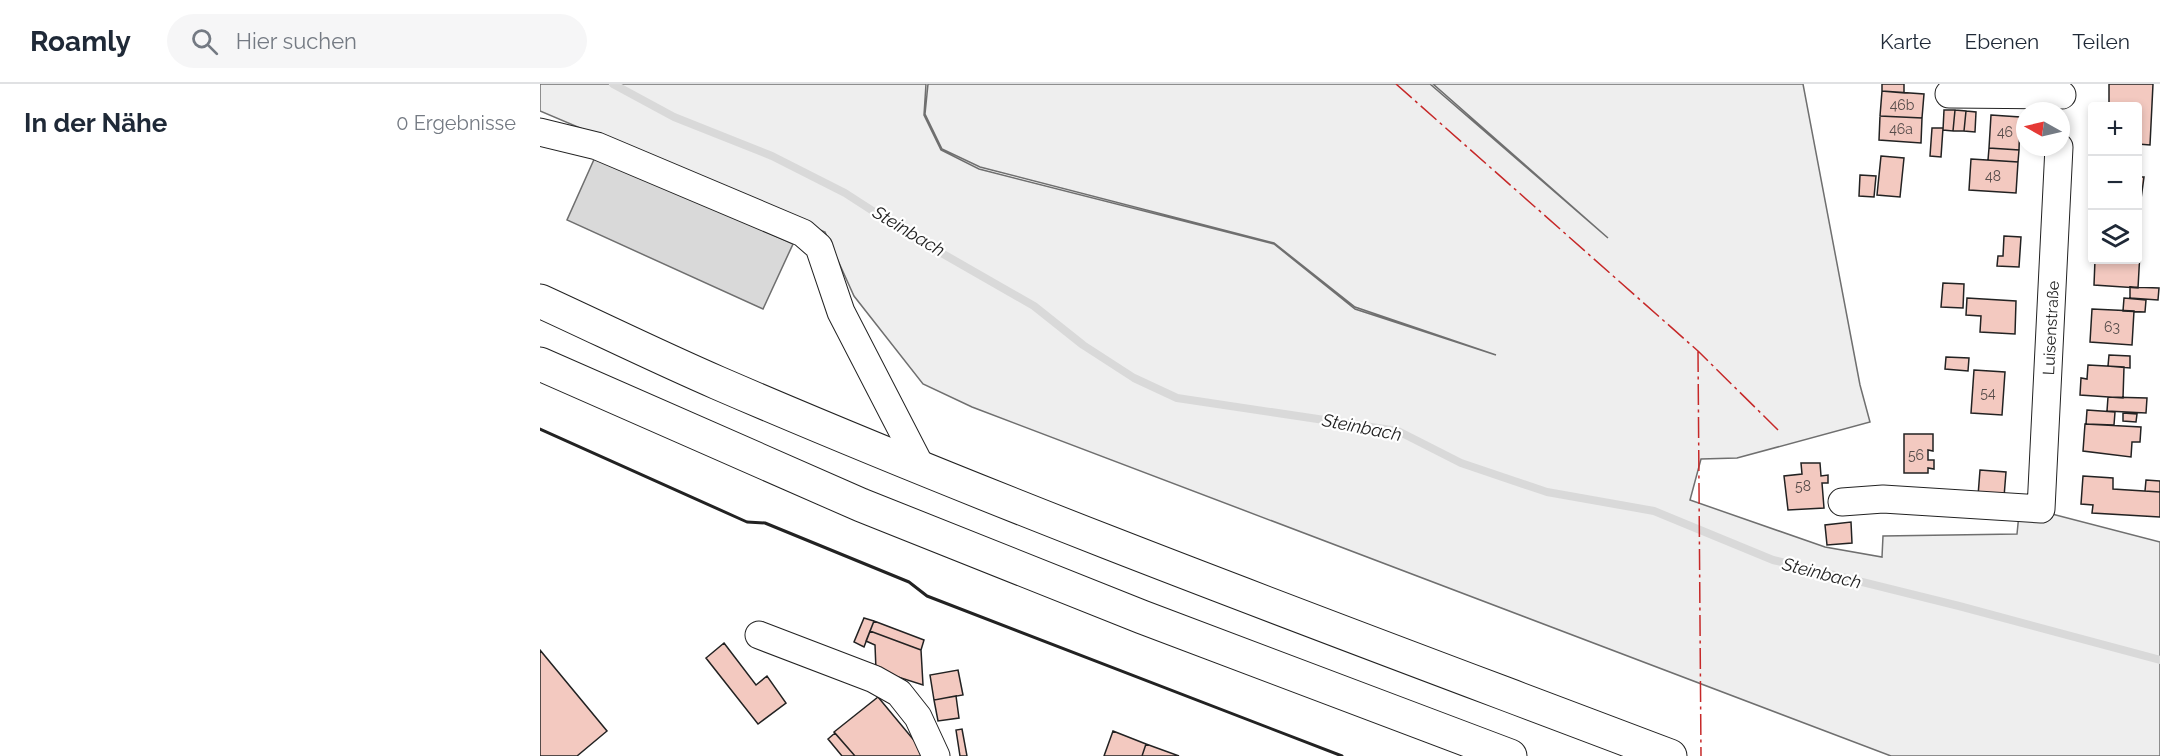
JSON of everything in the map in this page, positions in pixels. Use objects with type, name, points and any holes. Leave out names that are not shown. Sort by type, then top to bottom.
[{"type":"highway","points":[[540,301],[717,382],[921,467],[1163,564],[1670,756]]},
{"type":"highway","points":[[540,364],[861,505],[1142,617],[1510,756]]},
{"type":"street","points":[[1949,94],[2062,97]]},
{"type":"street","points":[[540,132],[597,146],[803,234],[819,247],[841,312],[921,467]]},
{"type":"street","name":"Luisenstraße","points":[[1842,502],[1883,499],[2041,510],[2059,156]]},
{"type":"street","points":[[759,634],[874,679],[899,693],[918,717],[936,756]]},
{"type":"shaded area","points":[[540,84],[926,84],[924,115],[941,150],[979,169],[1274,244],[1355,309],[1496,355],[1355,307],[1274,243],[980,167],[942,149],[925,114],[928,84],[1430,84],[1608,238],[1433,84],[1803,84],[1860,385],[1870,422],[1737,458],[1701,459],[1690,500],[1825,547],[1882,557],[1883,536],[2017,534],[2019,514],[2052,514],[2160,542],[2160,756],[1891,756],[972,407],[923,384],[854,296],[825,232],[540,111]]},
{"type":"shaded area","points":[[596,155],[793,244],[763,309],[567,220]]},
{"type":"building","points":[[1882,84],[1904,84],[1904,93],[1882,91]]},
{"type":"building","points":[[2109,84],[2153,84],[2150,145],[2142,144],[2142,102],[2109,102]]},
{"type":"building","points":[[1882,91],[1924,94],[1922,118],[1880,116]]},
{"type":"building","points":[[1944,110],[1955,110],[1953,131],[1943,130]]},
{"type":"building","points":[[1955,110],[1966,111],[1964,131],[1953,131]]},
{"type":"building","points":[[1966,111],[1976,112],[1975,132],[1964,131]]},
{"type":"building","points":[[1991,115],[2016,117],[2016,150],[1989,148]]},
{"type":"building","points":[[1880,116],[1922,118],[1921,143],[1879,140]]},
{"type":"building","points":[[1932,128],[1943,128],[1941,157],[1930,156]]},
{"type":"building","points":[[1989,148],[2016,150],[2016,156],[2018,156],[2018,162],[1988,160]]},
{"type":"building","points":[[1881,156],[1904,158],[1900,197],[1877,195]]},
{"type":"building","points":[[1971,159],[2018,162],[2016,193],[1969,190]]},
{"type":"building","points":[[1860,175],[1876,176],[1874,197],[1859,196]]},
{"type":"building","points":[[2004,236],[2021,237],[2019,267],[1997,266],[1998,256],[2003,256]]},
{"type":"building","points":[[2095,264],[2139,264],[2138,288],[2094,285]]},
{"type":"building","points":[[1943,283],[1964,284],[1963,308],[1941,307]]},
{"type":"building","points":[[2130,287],[2159,288],[2158,300],[2130,298]]},
{"type":"building","points":[[1967,298],[2016,301],[2015,334],[1980,332],[1981,316],[1966,315]]},
{"type":"building","points":[[2124,298],[2146,300],[2145,312],[2123,311]]},
{"type":"building","points":[[2092,309],[2134,311],[2132,345],[2090,342]]},
{"type":"building","points":[[2109,355],[2130,356],[2130,368],[2108,366]]},
{"type":"building","points":[[1946,357],[1969,358],[1968,371],[1945,369]]},
{"type":"building","points":[[2088,365],[2124,367],[2123,398],[2080,395],[2081,378],[2087,379]]},
{"type":"building","points":[[1974,370],[2005,372],[2002,415],[1971,413]]},
{"type":"building","points":[[2108,397],[2147,398],[2146,413],[2107,411]]},
{"type":"building","points":[[2087,410],[2115,412],[2114,425],[2086,424]]},
{"type":"building","points":[[2123,413],[2137,414],[2136,422],[2123,421]]},
{"type":"building","points":[[2085,424],[2141,427],[2140,442],[2132,442],[2131,457],[2083,451]]},
{"type":"building","points":[[1904,434],[1933,434],[1933,451],[1928,450],[1928,460],[1934,460],[1934,469],[1928,468],[1928,473],[1904,473]]},
{"type":"building","points":[[1801,463],[1820,463],[1821,476],[1828,475],[1828,483],[1822,483],[1824,508],[1788,510],[1784,476],[1802,474]]},
{"type":"building","points":[[1980,470],[2006,472],[2004,497],[1978,496]]},
{"type":"building","points":[[2083,476],[2113,478],[2113,489],[2160,492],[2160,517],[2092,513],[2093,505],[2081,504]]},
{"type":"building","points":[[2146,480],[2160,481],[2160,492],[2145,491]]},
{"type":"building","points":[[1851,522],[1852,543],[1827,545],[1825,525]]},
{"type":"building","points":[[864,618],[874,621],[864,647],[854,642]]},
{"type":"building","points":[[874,621],[924,640],[921,650],[870,631]]},
{"type":"building","points":[[870,631],[921,650],[923,685],[876,670],[875,645],[866,641]]},
{"type":"building","points":[[724,643],[756,685],[767,676],[786,703],[758,724],[706,658]]},
{"type":"building","points":[[540,650],[607,731],[577,756],[540,756]]},
{"type":"building","points":[[958,670],[963,695],[934,700],[930,675]]},
{"type":"building","points":[[956,696],[959,718],[938,721],[934,700]]},
{"type":"building","points":[[878,697],[927,756],[855,756],[834,732]]},
{"type":"building","points":[[962,729],[967,756],[960,756],[956,730]]},
{"type":"building","points":[[1113,731],[1146,744],[1142,756],[1104,756]]},
{"type":"building","points":[[835,733],[855,756],[842,756],[828,739]]},
{"type":"building","points":[[1146,744],[1179,756],[1142,756]]},
{"type":"waterway","name":"Steinbach","points":[[613,84],[674,117],[772,156],[845,193],[910,235],[1034,306],[1083,345],[1134,378],[1177,398],[1398,431],[1461,463],[1547,492],[1654,511],[1773,560],[1959,606],[2160,660]]},
{"type":"wall","points":[[540,429],[747,522],[765,523],[909,582],[927,596],[1342,756]]},
{"type":"power","points":[[1396,84],[1698,351],[1778,430]]},
{"type":"power","points":[[1698,351],[1701,756]]}]
